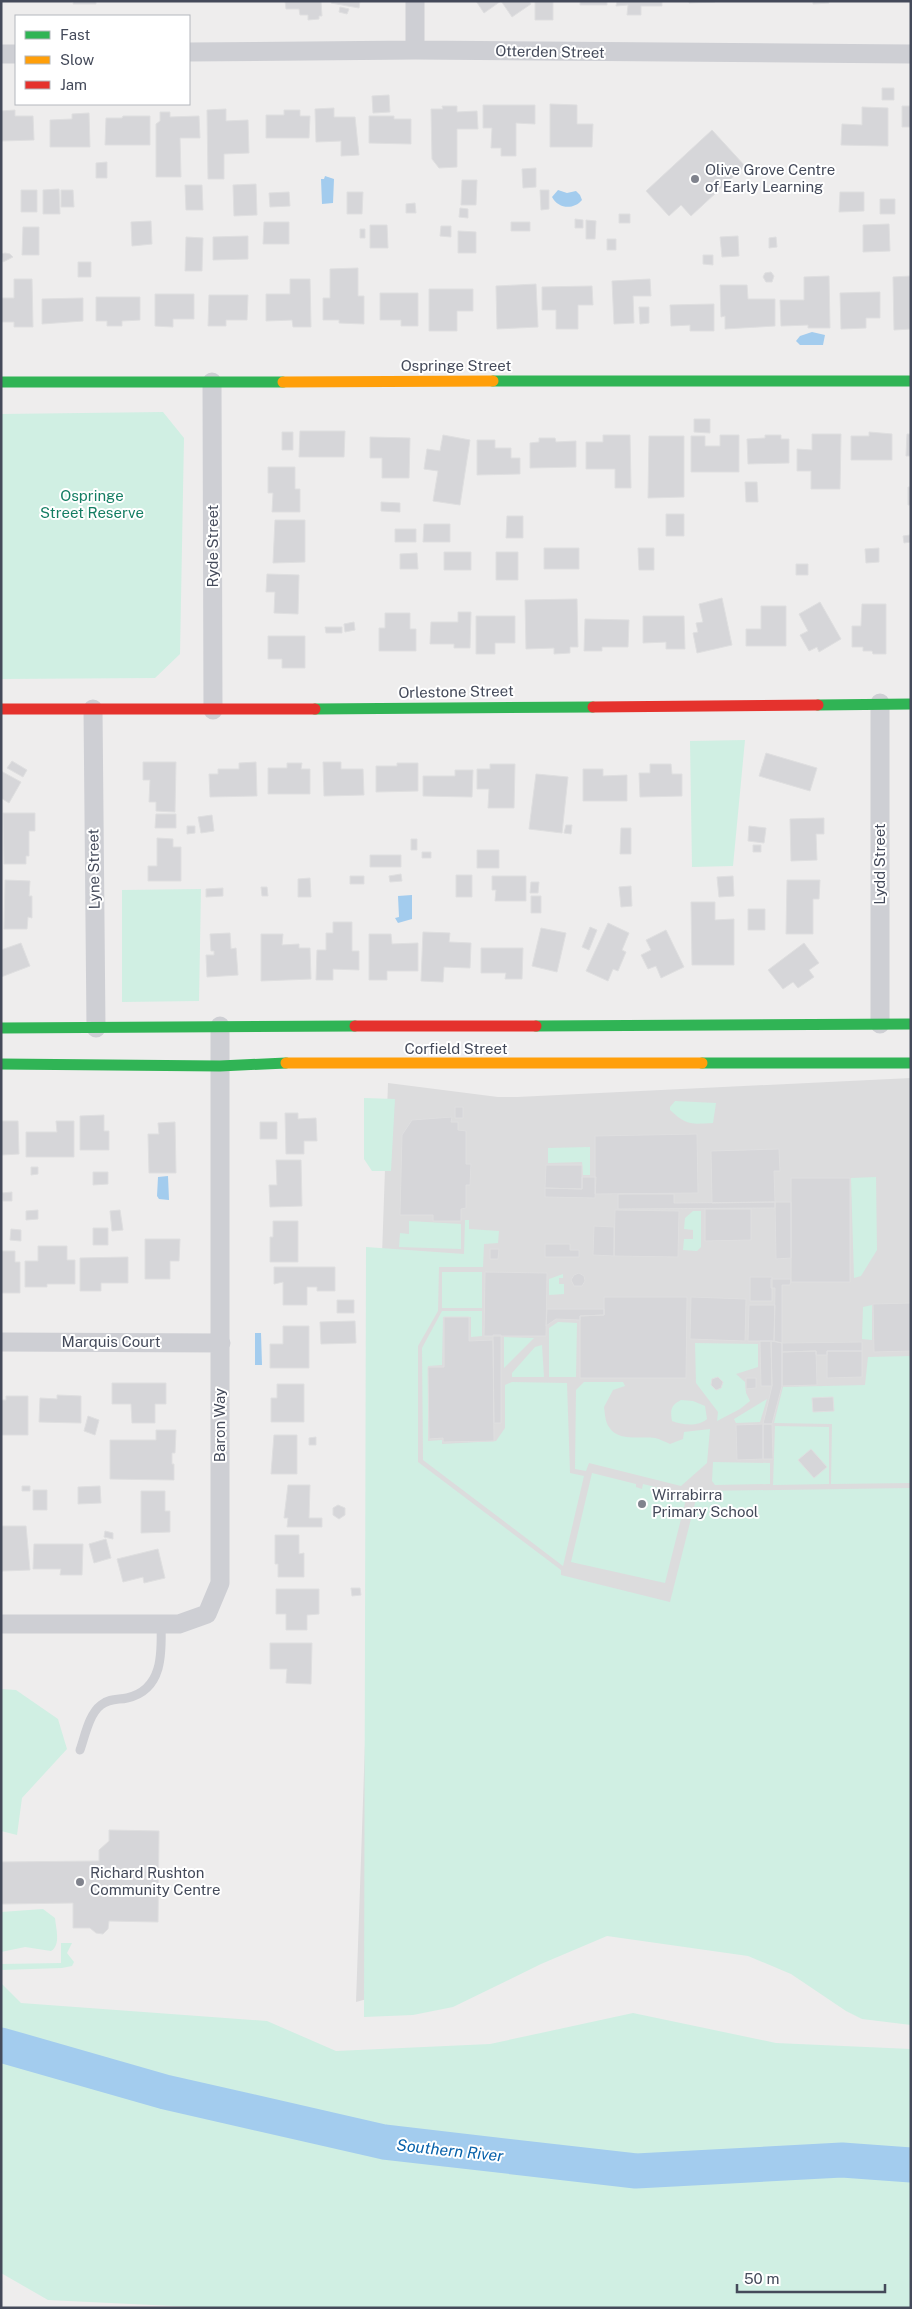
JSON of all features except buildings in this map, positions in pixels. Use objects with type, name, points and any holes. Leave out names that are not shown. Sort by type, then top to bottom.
[{"type":"main road","name":"Ospringe Street","points":[[1,382],[911,381]]},
{"type":"main road","name":"Orlestone Street","points":[[1,709],[214,710],[911,704]]},
{"type":"main road","name":"Corfield Street","points":[[1,1028],[911,1024]]},
{"type":"main road","name":"Corfield Street","points":[[1,1064],[220,1066],[273,1063],[911,1063]]},
{"type":"street","points":[[415,1],[415,50]]},
{"type":"street","name":"Otterden Street","points":[[190,52],[415,50],[911,54]]},
{"type":"street","points":[[1,54],[15,54]]},
{"type":"street","name":"Ryde Street","points":[[212,382],[214,710]]},
{"type":"street","name":"Lydd Street","points":[[880,703],[880,1024]]},
{"type":"street","name":"Lyne Street","points":[[93,709],[96,1028]]},
{"type":"street","name":"Baron Way","points":[[1,1624],[179,1624],[207,1614],[220,1583],[220,1026]]},
{"type":"street","name":"Marquis Court","points":[[1,1342],[221,1342]]},
{"type":"lane","points":[[80,1750],[90,1720],[100,1706],[110,1699],[128,1698],[144,1691],[156,1676],[162,1654],[161,1624]]},
{"type":"shaded area","name":"Wirrabirra Primary School","points":[[911,1078],[911,2004],[648,1912],[454,1975],[356,2002],[388,1083],[498,1097],[517,1097]]},
{"type":"green space","name":"Ospringe Street Reserve","points":[[163,412],[184,438],[180,654],[155,678],[1,679],[1,414]]},
{"type":"green space","points":[[745,740],[733,866],[692,867],[690,741]]},
{"type":"green space","points":[[201,889],[199,1001],[122,1002],[122,890]]},
{"type":"green space","points":[[364,1098],[395,1099],[391,1171],[372,1171],[364,1159]]},
{"type":"green space","points":[[675,1101],[716,1103],[713,1123],[694,1124],[681,1119],[670,1110]]},
{"type":"green space","points":[[590,1147],[590,1175],[583,1175],[582,1162],[548,1163],[548,1148]]},
{"type":"green space","points":[[876,1177],[877,1250],[861,1276],[854,1278],[851,1178]]},
{"type":"green space","points":[[693,1211],[701,1211],[701,1247],[697,1251],[683,1250],[684,1239],[693,1239],[693,1230],[684,1229],[685,1218]]},
{"type":"green space","points":[[465,1220],[469,1220],[469,1229],[499,1231],[498,1243],[484,1244],[483,1267],[439,1267],[438,1311],[418,1346],[418,1462],[561,1570],[561,1575],[670,1602],[697,1495],[701,1491],[911,1488],[911,2025],[862,2019],[846,2011],[791,1974],[748,1956],[607,1936],[541,1964],[453,2007],[413,2015],[364,2017],[366,1247],[464,1254]]},
{"type":"green space","points":[[409,1221],[461,1224],[461,1249],[399,1247],[400,1233],[409,1234]]},
{"type":"green space","points":[[442,1272],[482,1272],[482,1308],[442,1308]]},
{"type":"green space","points":[[563,1274],[563,1278],[559,1278],[559,1284],[564,1284],[564,1294],[549,1295],[549,1279]]},
{"type":"green space","points":[[872,1305],[872,1340],[862,1339],[863,1307]]},
{"type":"green space","points":[[442,1311],[482,1311],[482,1336],[471,1337],[471,1317],[443,1317],[442,1365],[428,1366],[428,1441],[442,1440],[442,1444],[496,1441],[505,1428],[505,1385],[512,1382],[567,1383],[570,1473],[584,1476],[563,1566],[423,1460],[422,1348]]},
{"type":"green space","points":[[558,1322],[577,1323],[576,1377],[549,1377],[549,1328]]},
{"type":"green space","points":[[504,1337],[534,1338],[504,1368]]},
{"type":"green space","points":[[695,1343],[758,1344],[758,1367],[736,1374],[745,1382],[746,1393],[750,1401],[740,1409],[717,1421],[718,1412],[696,1383]]},
{"type":"green space","points":[[542,1345],[544,1377],[512,1377],[512,1373],[535,1347]]},
{"type":"green space","points":[[911,1356],[911,1483],[831,1484],[832,1424],[774,1423],[783,1387],[865,1385],[868,1357]]},
{"type":"green space","points":[[584,1382],[623,1382],[625,1386],[613,1390],[604,1407],[608,1425],[618,1435],[624,1437],[655,1438],[670,1444],[683,1439],[684,1432],[710,1429],[707,1463],[681,1486],[589,1463],[586,1471],[575,1469],[576,1390]]},
{"type":"green space","points":[[767,1399],[760,1422],[736,1423],[734,1419]]},
{"type":"green space","points":[[681,1400],[693,1401],[705,1406],[707,1419],[703,1422],[690,1424],[672,1421],[672,1408]]},
{"type":"green space","points":[[775,1426],[829,1427],[829,1484],[773,1485]]},
{"type":"green space","points":[[713,1462],[770,1463],[770,1484],[715,1485],[712,1481]]},
{"type":"green space","points":[[592,1473],[636,1484],[636,1487],[642,1489],[643,1484],[687,1495],[665,1583],[571,1562]]},
{"type":"green space","points":[[1,1689],[16,1690],[58,1719],[67,1749],[22,1798],[17,1835],[1,1831]]},
{"type":"green space","points":[[43,1909],[55,1918],[57,1941],[54,1948],[51,1951],[25,1947],[1,1952],[1,1912]]},
{"type":"green space","points":[[61,1943],[72,1943],[67,1953],[74,1962],[72,1966],[1,1970],[1,1964],[61,1963]]},
{"type":"green space","points":[[1,1983],[21,2003],[267,2021],[336,2051],[490,2044],[633,2013],[776,2043],[911,2049],[911,2308],[214,2308],[48,2300],[1,2273]]},
{"type":"water","points":[[325,176],[334,179],[333,203],[322,204],[321,179],[324,179]]},
{"type":"water","points":[[558,190],[567,193],[576,191],[582,200],[571,207],[562,206],[552,197]]},
{"type":"water","points":[[812,332],[825,335],[823,345],[800,345],[796,341],[800,336]]},
{"type":"water","points":[[412,895],[412,919],[398,923],[395,918],[399,917],[398,896]]},
{"type":"water","points":[[168,1176],[169,1200],[159,1199],[157,1196],[158,1177]]},
{"type":"water","points":[[255,1333],[261,1333],[262,1365],[255,1365]]},
{"type":"waterway","name":"Southern River","points":[[1,2045],[165,2092],[384,2142],[636,2171],[842,2160],[911,2165]]},
{"type":"traffic: fast","points":[[493,381],[911,381]]},
{"type":"traffic: fast","points":[[1,382],[283,382]]},
{"type":"traffic: fast","points":[[818,705],[911,704]]},
{"type":"traffic: fast","points":[[315,709],[593,707]]},
{"type":"traffic: fast","points":[[536,1026],[911,1024]]},
{"type":"traffic: fast","points":[[1,1028],[355,1026]]},
{"type":"traffic: fast","points":[[1,1064],[220,1066],[286,1063]]},
{"type":"traffic: fast","points":[[702,1063],[911,1063]]},
{"type":"traffic: slow","points":[[283,382],[493,381]]},
{"type":"traffic: slow","points":[[286,1063],[702,1063]]},
{"type":"traffic: jam","points":[[593,707],[818,705]]},
{"type":"traffic: jam","points":[[1,709],[315,709]]},
{"type":"traffic: jam","points":[[355,1026],[536,1026]]},
{"type":"place","name":"Olive Grove Centre of Early Learning","points":[[695,179]]},
{"type":"place","name":"Wirrabirra Primary School","points":[[642,1504]]},
{"type":"place","name":"Richard Rushton Community Centre","points":[[80,1882]]}]
